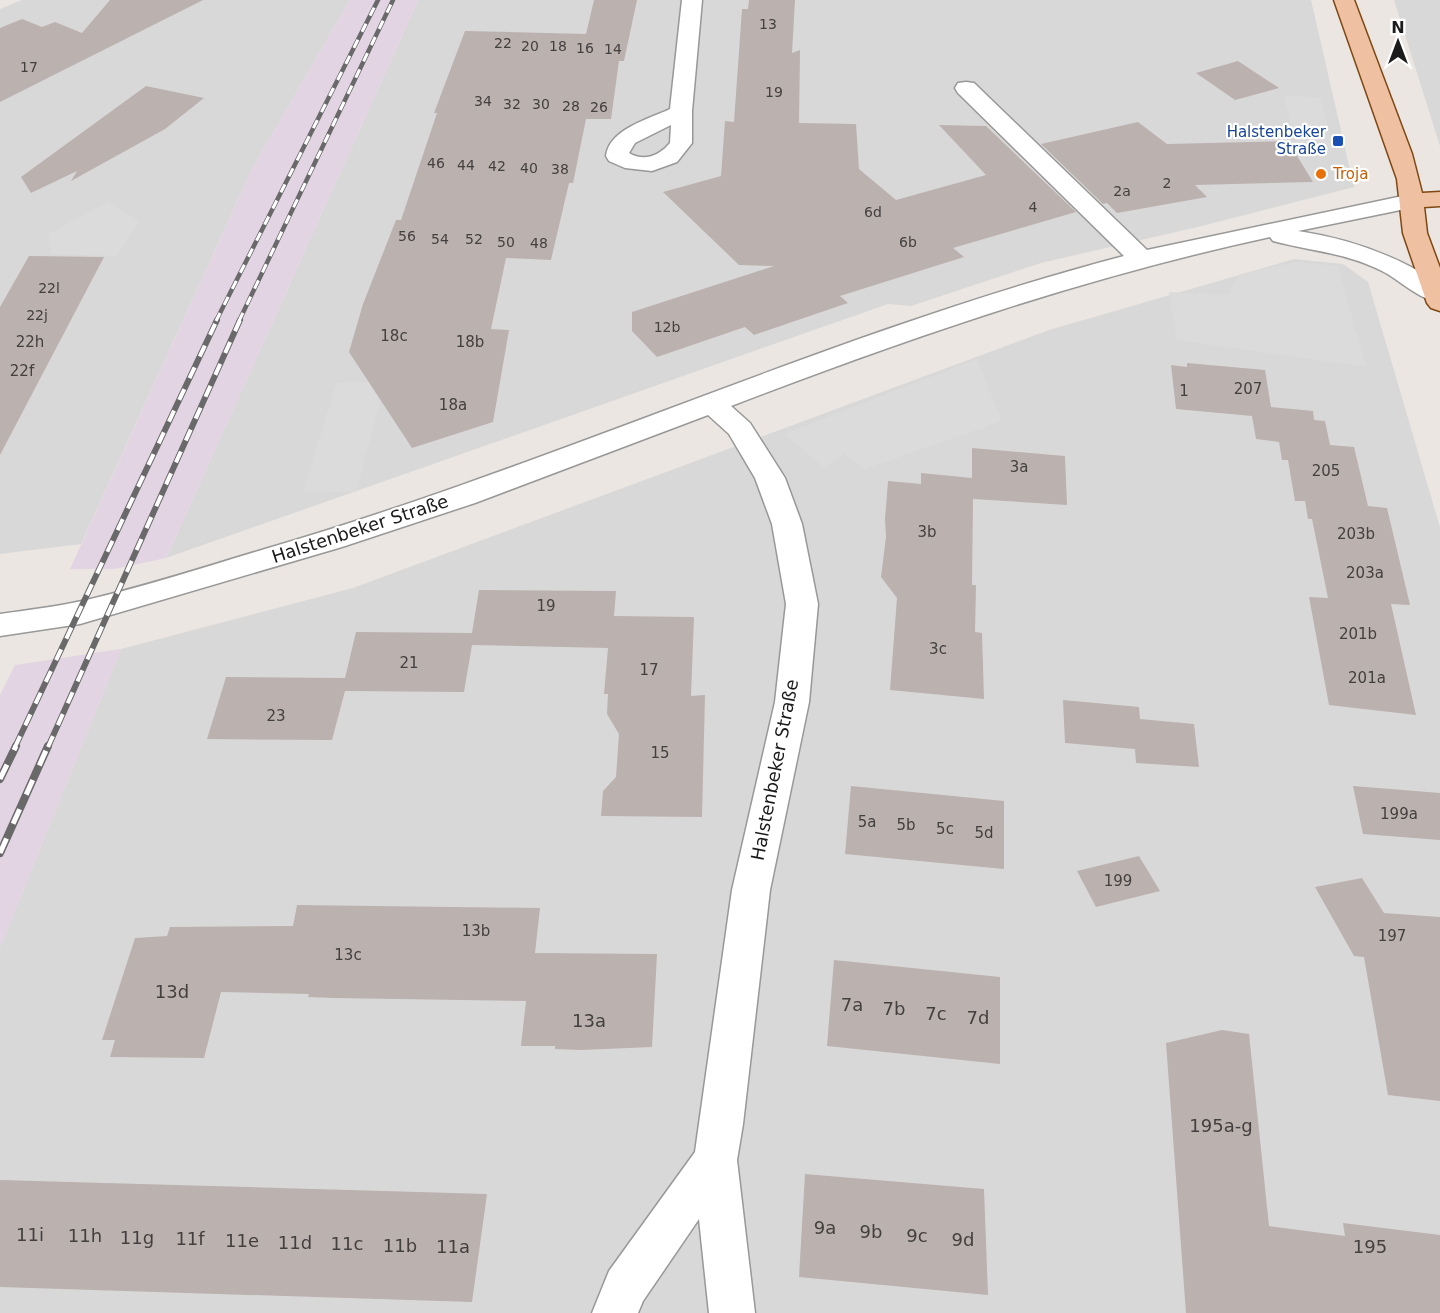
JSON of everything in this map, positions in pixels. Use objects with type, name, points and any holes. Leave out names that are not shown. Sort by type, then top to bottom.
[{"type":"main road","points":[[1344,0],[1401,154],[1412,201],[1415,233],[1438,299]]},
{"type":"main road","points":[[1412,201],[1440,199]]},
{"type":"street","points":[[681,112],[692,0]]},
{"type":"street","points":[[966,88],[1142,259]]},
{"type":"street","name":"Halstenbeker Straße","points":[[0,625],[99,608],[332,539],[462,497],[949,316],[1142,259],[1412,201]]},
{"type":"street","points":[[1259,233],[1357,249],[1405,271],[1438,299]]},
{"type":"street","name":"Halstenbeker Straße","points":[[712,404],[740,429],[770,478],[787,524],[802,604],[792,702],[751,890],[722,1124],[715,1160],[732,1313]]},
{"type":"street","name":"Halstenbeker Straße","points":[[615,1313],[625,1287],[715,1160]]},
{"type":"shaded area","points":[[22,0],[350,0],[252,169],[81,544],[0,554],[0,9]]},
{"type":"shaded area","points":[[350,0],[418,0],[166,558],[114,569],[70,569],[252,169]]},
{"type":"shaded area","points":[[418,0],[1311,0],[1354,187],[1202,226],[1041,263],[911,306],[888,304],[166,558]]},
{"type":"shaded area","points":[[1394,0],[1440,0],[1440,146]]},
{"type":"shaded area","points":[[1284,95],[1320,98],[1334,149],[1296,146]]},
{"type":"shaded area","points":[[108,202],[140,221],[117,256],[52,254],[48,234]]},
{"type":"shaded area","points":[[1294,259],[1343,264],[1368,282],[1440,527],[1440,1313],[0,1313],[0,947],[121,649],[353,588],[1049,330]]},
{"type":"shaded area","points":[[1296,262],[1338,266],[1366,367],[1177,340],[1169,292],[1229,295],[1238,275]]},
{"type":"shaded area","points":[[977,359],[1002,421],[865,469],[844,454],[824,467],[784,434]]},
{"type":"shaded area","points":[[337,382],[385,382],[356,492],[303,491]]},
{"type":"shaded area","points":[[121,649],[0,947],[0,695],[15,665]]},
{"type":"building","points":[[110,0],[203,0],[0,102],[0,28],[22,19],[42,27],[55,22],[82,33]]},
{"type":"building","points":[[594,0],[637,0],[624,61],[619,61],[611,119],[586,119],[573,183],[569,183],[551,260],[506,258],[491,329],[509,330],[493,422],[412,448],[349,352],[363,304],[396,220],[401,220],[437,113],[434,113],[465,31],[586,34]]},
{"type":"building","points":[[749,0],[795,0],[792,53],[800,50],[799,123],[856,124],[859,169],[896,200],[986,175],[939,125],[986,126],[1076,212],[953,248],[964,257],[840,296],[848,303],[754,335],[745,327],[657,357],[632,331],[632,312],[774,266],[739,265],[663,192],[721,176],[725,121],[734,122],[742,9],[748,9]]},
{"type":"building","points":[[1238,61],[1279,88],[1235,100],[1196,73]]},
{"type":"building","points":[[146,86],[204,98],[165,129],[71,181],[77,171],[31,193],[21,177]]},
{"type":"building","points":[[1138,122],[1167,144],[1288,141],[1313,182],[1195,185],[1207,197],[1117,213],[1107,203],[1103,204],[1041,144]]},
{"type":"building","points":[[29,256],[104,257],[0,455],[0,307]]},
{"type":"building","points":[[1187,363],[1265,370],[1271,407],[1313,411],[1314,420],[1325,421],[1330,445],[1354,447],[1368,506],[1387,508],[1410,605],[1391,604],[1416,715],[1329,705],[1309,597],[1328,598],[1312,519],[1308,519],[1305,501],[1295,501],[1288,460],[1282,460],[1279,442],[1256,439],[1252,416],[1176,409],[1171,365],[1187,367]]},
{"type":"building","points":[[972,448],[1065,456],[1067,505],[973,499],[972,585],[976,585],[975,632],[982,633],[984,699],[890,690],[897,598],[881,577],[886,537],[888,481],[921,484],[921,473],[972,478]]},
{"type":"building","points":[[479,590],[616,591],[614,616],[694,617],[691,696],[705,695],[702,817],[601,816],[603,791],[616,777],[619,734],[607,714],[608,694],[604,694],[608,648],[472,645],[464,692],[345,691],[332,740],[207,739],[226,677],[345,678],[356,632],[472,633]]},
{"type":"building","points":[[1063,700],[1139,707],[1140,719],[1194,724],[1199,767],[1136,763],[1135,749],[1065,743]]},
{"type":"building","points":[[851,786],[1004,801],[1004,869],[845,854]]},
{"type":"building","points":[[1353,786],[1440,793],[1440,840],[1363,834]]},
{"type":"building","points":[[1139,856],[1160,891],[1096,907],[1077,871]]},
{"type":"building","points":[[1362,878],[1384,913],[1440,917],[1440,1101],[1388,1095],[1364,957],[1354,956],[1315,887]]},
{"type":"building","points":[[297,905],[540,908],[535,953],[657,954],[652,1047],[581,1050],[555,1049],[555,1046],[521,1046],[526,1001],[334,998],[308,997],[309,994],[221,992],[204,1058],[110,1057],[115,1040],[102,1040],[135,938],[167,936],[170,927],[293,926]]},
{"type":"building","points":[[834,960],[1000,977],[1000,1064],[827,1046]]},
{"type":"building","points":[[1222,1030],[1249,1034],[1269,1226],[1345,1236],[1343,1223],[1440,1235],[1440,1313],[1186,1313],[1166,1043]]},
{"type":"building","points":[[805,1174],[984,1189],[988,1295],[799,1277]]},
{"type":"building","points":[[0,1180],[487,1194],[472,1302],[0,1287]]},
{"type":"railway","points":[[216,321],[378,0]]},
{"type":"railway","points":[[239,321],[393,0]]},
{"type":"railway","points":[[15,747],[217,320]]},
{"type":"railway","points":[[48,747],[240,320]]},
{"type":"railway","points":[[0,779],[16,746]]},
{"type":"railway","points":[[0,853],[48,746]]},
{"type":"place","name":"Halstenbeker Straße","points":[[1338,141]]},
{"type":"place","name":"Troja","points":[[1321,174]]}]
